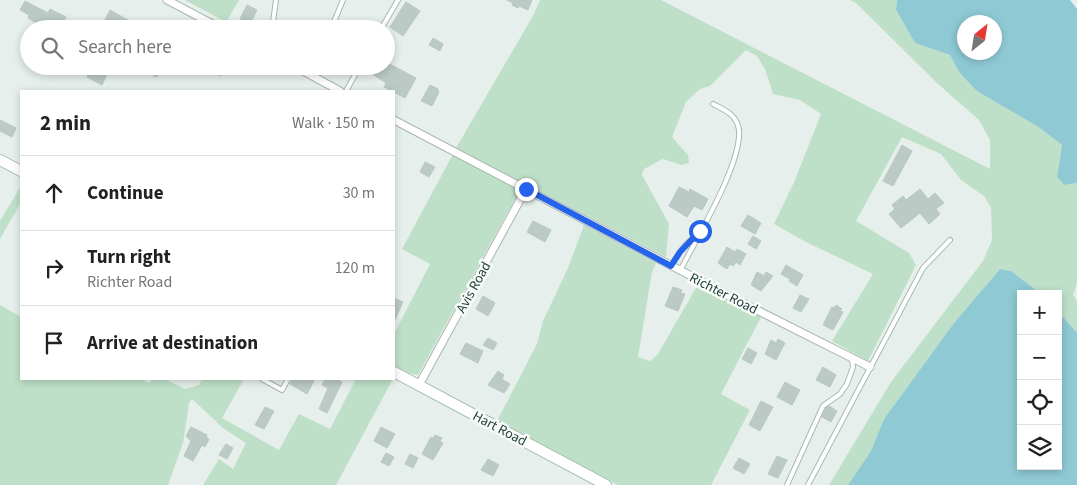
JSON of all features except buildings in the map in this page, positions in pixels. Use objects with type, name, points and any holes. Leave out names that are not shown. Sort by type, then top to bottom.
[{"type":"street","points":[[167,0],[205,20]]},
{"type":"street","points":[[310,75],[338,90]]},
{"type":"street","name":"Richter Road","points":[[395,121],[680,271],[870,366]]},
{"type":"street","points":[[0,160],[20,170]]},
{"type":"street","name":"Avis Road","points":[[419,386],[526,189]]},
{"type":"street","name":"Hart Road","points":[[395,373],[606,485]]},
{"type":"lane","points":[[273,20],[276,0]]},
{"type":"lane","points":[[335,20],[343,0]]},
{"type":"lane","points":[[386,20],[398,0]]},
{"type":"lane","points":[[347,90],[355,75]]},
{"type":"lane","points":[[680,271],[725,184],[738,145],[739,128],[732,114],[713,104]]},
{"type":"lane","points":[[671,266],[692,238],[698,235]]},
{"type":"lane","points":[[808,485],[923,268],[950,240]]},
{"type":"lane","points":[[787,485],[822,406],[840,394],[847,384],[853,367],[852,358]]},
{"type":"lane","points":[[264,380],[282,390],[287,380]]},
{"type":"green space","points":[[185,0],[239,0],[227,20],[222,20]]},
{"type":"green space","points":[[540,0],[661,0],[990,169],[990,140],[979,120],[938,84],[856,3],[850,0],[897,0],[896,10],[915,43],[950,55],[959,72],[1062,145],[1057,177],[1064,185],[1077,183],[1077,283],[1073,295],[1077,301],[1077,333],[1062,316],[1062,290],[1036,290],[1011,271],[1000,269],[954,323],[884,419],[871,451],[848,485],[829,485],[891,382],[983,261],[992,240],[991,208],[984,196],[961,180],[941,154],[902,137],[856,221],[909,253],[916,265],[868,361],[832,341],[873,274],[806,242],[774,224],[795,180],[821,114],[800,100],[773,94],[765,69],[757,56],[746,50],[710,86],[700,89],[686,102],[672,137],[688,155],[689,163],[681,165],[663,159],[644,169],[642,175],[669,224],[666,257],[456,148],[534,14]]},
{"type":"green space","points":[[453,154],[520,190],[418,375],[408,373],[395,366],[395,332],[430,264],[402,249]]},
{"type":"green space","points":[[20,188],[20,204],[0,239],[0,221]]},
{"type":"green space","points":[[584,225],[656,263],[652,272],[638,357],[650,361],[658,354],[697,286],[761,317],[721,394],[750,410],[711,485],[618,485],[497,421],[537,344],[543,321],[568,268]]},
{"type":"green space","points":[[0,305],[20,316],[20,380],[142,380],[150,383],[152,380],[169,380],[185,389],[199,385],[202,380],[243,380],[222,418],[279,450],[299,414],[330,429],[355,380],[392,380],[336,485],[203,485],[219,459],[233,469],[246,443],[223,428],[192,399],[189,403],[183,443],[168,485],[0,485]]},
{"type":"water","points":[[897,0],[1070,0],[1077,9],[1077,183],[1064,185],[1057,177],[1062,145],[1037,126],[977,91],[959,72],[950,55],[915,43],[896,10]]},
{"type":"water","points":[[1000,269],[1011,271],[1036,290],[1017,290],[1017,470],[1062,470],[1062,316],[1077,333],[1077,485],[848,485],[871,451],[884,419],[954,323]]},
{"type":"route","points":[[526,189],[671,266],[680,252],[700,231]]}]
